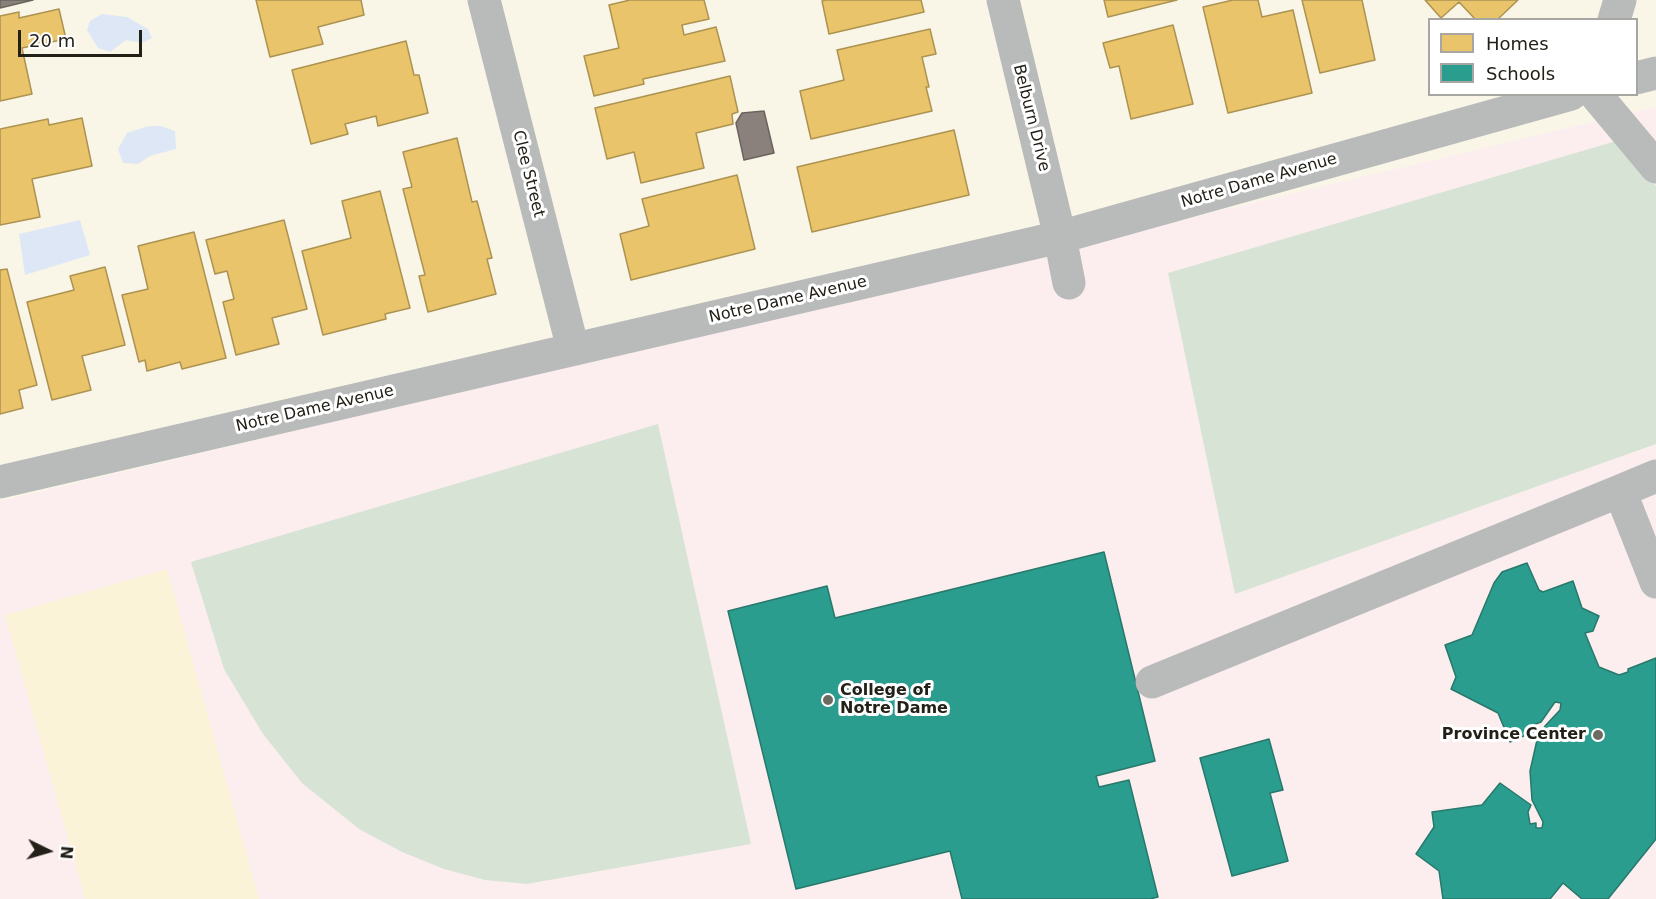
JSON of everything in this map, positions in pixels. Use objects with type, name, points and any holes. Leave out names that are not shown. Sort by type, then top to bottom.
[{"type":"street","name":"Clee Street","points":[[484,0],[573,349]]},
{"type":"street","name":"Belburn Drive","points":[[1003,0],[1069,283]]},
{"type":"street","points":[[1615,18],[1620,0]]},
{"type":"street","points":[[1638,78],[1656,73]]},
{"type":"street","name":"Notre Dame Avenue","points":[[0,482],[1060,237],[1564,96]]},
{"type":"street","points":[[1597,96],[1656,167]]},
{"type":"street","points":[[1152,682],[1656,476]]},
{"type":"street","points":[[1620,491],[1656,582]]},
{"type":"shaded area","name":"College of Notre Dame","points":[[1656,107],[1656,899],[0,899],[0,501]]},
{"type":"green space","points":[[1616,141],[1656,186],[1656,444],[1235,594],[1168,273]]},
{"type":"green space","points":[[658,424],[751,844],[527,884],[485,880],[444,869],[402,852],[359,829],[302,783],[263,734],[224,669],[191,562]]},
{"type":"sand","points":[[167,569],[259,899],[85,899],[5,615]]},
{"type":"water","points":[[102,14],[127,17],[148,29],[152,38],[142,43],[126,40],[110,52],[98,48],[87,30],[90,21]]},
{"type":"water","points":[[149,126],[161,126],[175,131],[176,149],[150,156],[138,164],[123,163],[118,149],[127,133]]},
{"type":"water","points":[[80,220],[90,255],[25,275],[19,234]]},
{"type":"building: Homes","points":[[256,0],[361,0],[364,15],[318,27],[323,44],[270,57]]},
{"type":"building: Homes","points":[[630,0],[704,0],[709,19],[682,25],[684,35],[716,27],[725,61],[643,79],[644,84],[594,96],[584,56],[619,48],[609,5]]},
{"type":"building: Homes","points":[[921,0],[924,12],[829,34],[822,1]]},
{"type":"building: Homes","points":[[1104,0],[1177,0],[1108,17]]},
{"type":"building: Homes","points":[[1233,0],[1258,0],[1262,17],[1293,10],[1312,93],[1228,113],[1203,7]]},
{"type":"building: Homes","points":[[1302,0],[1362,0],[1375,60],[1320,73]]},
{"type":"building: Homes","points":[[1425,0],[1518,0],[1499,18],[1474,18],[1459,2],[1441,18]]},
{"type":"building: Homes","points":[[59,9],[66,39],[22,48],[32,94],[0,101],[0,16],[19,12],[19,18]]},
{"type":"building: Homes","points":[[1173,25],[1193,104],[1131,119],[1119,66],[1110,68],[1103,43]]},
{"type":"building: Homes","points":[[930,29],[936,54],[922,57],[932,111],[811,139],[800,91],[844,80],[837,50]]},
{"type":"building: Homes","points":[[406,41],[414,75],[419,75],[428,113],[378,126],[376,116],[345,124],[348,134],[311,144],[292,70]]},
{"type":"building: Homes","points":[[730,76],[738,112],[732,114],[733,124],[696,133],[704,168],[641,183],[634,152],[607,159],[595,108]]},
{"type":"building: Homes","points":[[82,118],[92,166],[32,179],[40,217],[0,225],[0,129],[48,119],[49,125]]},
{"type":"building: Homes","points":[[954,130],[969,195],[812,232],[797,167]]},
{"type":"building: Homes","points":[[457,138],[472,202],[477,201],[492,258],[487,259],[496,294],[428,312],[419,276],[425,275],[403,189],[412,187],[403,152]]},
{"type":"building: Homes","points":[[737,175],[755,249],[631,280],[620,234],[649,226],[642,199]]},
{"type":"building: Homes","points":[[380,191],[410,308],[385,314],[386,319],[323,335],[302,251],[351,238],[342,201]]},
{"type":"building: Homes","points":[[284,220],[307,309],[272,318],[279,344],[236,355],[223,302],[234,299],[227,271],[215,274],[206,240]]},
{"type":"building: Homes","points":[[194,232],[226,358],[182,369],[180,362],[147,371],[145,360],[139,362],[122,295],[148,289],[138,246]]},
{"type":"building: Homes","points":[[105,267],[125,345],[82,356],[91,390],[52,400],[27,302],[74,290],[70,276]]},
{"type":"building: Homes","points":[[7,269],[37,385],[19,390],[23,408],[0,414],[0,270]]},
{"type":"building: Schools","points":[[1104,552],[1155,761],[1096,776],[1099,787],[1129,780],[1158,897],[1150,899],[962,899],[950,851],[796,889],[728,611],[827,586],[835,618]]},
{"type":"building: Schools","name":"Province Center","points":[[1527,563],[1539,590],[1543,592],[1573,581],[1582,608],[1599,616],[1593,631],[1585,633],[1599,667],[1619,675],[1656,658],[1656,839],[1608,899],[1582,899],[1563,883],[1550,899],[1443,899],[1439,871],[1416,854],[1434,827],[1432,812],[1482,805],[1500,783],[1531,805],[1528,812],[1530,824],[1536,823],[1536,828],[1542,828],[1543,822],[1532,800],[1530,771],[1537,740],[1545,726],[1560,710],[1561,703],[1555,702],[1541,722],[1533,725],[1535,731],[1510,742],[1498,713],[1451,689],[1456,677],[1445,645],[1472,635],[1494,583],[1502,572]]},
{"type":"building: Schools","points":[[1269,739],[1283,790],[1270,793],[1288,861],[1232,876],[1200,758]]},
{"type":"building: Industry","points":[[0,0],[33,0],[0,8]]},
{"type":"building: Industry","points":[[764,111],[774,153],[744,160],[736,123],[742,113]]},
{"type":"place","name":"College of Notre Dame","points":[[828,700]]},
{"type":"place","name":"Province Center","points":[[1598,735]]}]
